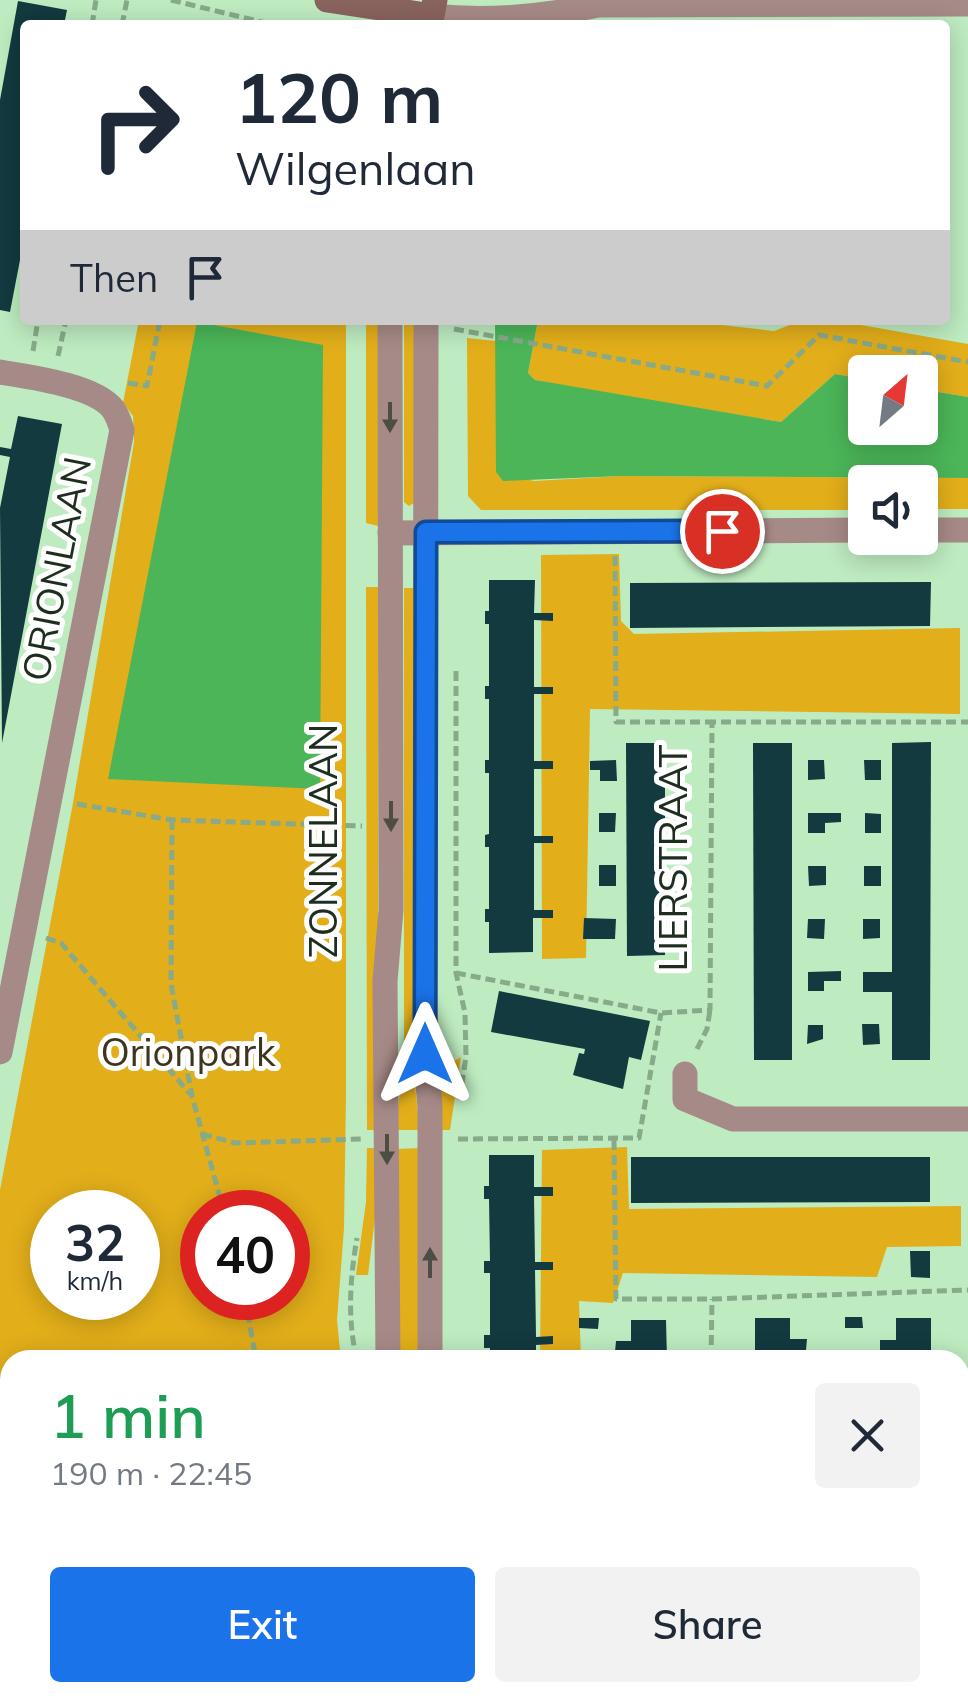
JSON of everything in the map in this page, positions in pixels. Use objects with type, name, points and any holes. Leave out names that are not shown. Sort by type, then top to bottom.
[{"type":"main road","points":[[327,0],[393,12],[432,14]]},
{"type":"street","points":[[432,14],[461,20],[547,16],[591,3],[968,4]]},
{"type":"street","name":"ZONNELAAN","points":[[388,1350],[386,981],[392,910],[390,325]]},
{"type":"street","points":[[426,325],[425,1054],[430,1106],[430,1350]]},
{"type":"street","points":[[0,372],[52,381]]},
{"type":"street","name":"ORIONLAAN","points":[[0,1052],[11,927],[49,805],[122,430],[115,411],[104,400],[52,381]]},
{"type":"street","points":[[390,533],[848,530]]},
{"type":"street","points":[[938,530],[968,530]]},
{"type":"street","points":[[685,1074],[684,1099],[733,1119],[968,1119]]},
{"type":"path","points":[[171,0],[253,20]]},
{"type":"path","points":[[52,381],[65,325]]},
{"type":"path","points":[[128,383],[148,386],[159,325]]},
{"type":"path","points":[[454,325],[454,347]]},
{"type":"path","points":[[454,329],[767,386],[819,335],[968,362]]},
{"type":"path","points":[[616,532],[616,722],[712,722]]},
{"type":"path","points":[[456,658],[456,972],[466,1013],[465,1074],[458,1105]]},
{"type":"path","name":"LIERSTRAAT","points":[[685,1074],[707,1029],[710,1010],[712,722],[968,722]]},
{"type":"path","points":[[49,805],[73,803],[172,820],[171,984],[192,1096],[218,1190]]},
{"type":"path","name":"ZONNELAAN","points":[[172,820],[362,826],[362,808]]},
{"type":"path","points":[[11,927],[61,943],[192,1096]]},
{"type":"path","name":"LIERSTRAAT","points":[[456,972],[661,1014],[710,1010]]},
{"type":"path","points":[[455,1139],[639,1138],[661,1014]]},
{"type":"path","points":[[202,1134],[235,1143],[362,1139]]},
{"type":"path","points":[[614,1140],[616,1299],[968,1290]]},
{"type":"path","points":[[355,1350],[351,1278],[359,1228]]},
{"type":"path","points":[[711,1350],[712,1299]]},
{"type":"path","points":[[249,1320],[254,1350]]},
{"type":"green space","name":"Orionpark","points":[[138,325],[346,325],[346,1094],[344,1228],[337,1320],[340,1350],[0,1350],[0,1190],[73,803],[134,442],[133,416],[123,403]]},
{"type":"green space","points":[[366,325],[378,325],[378,526],[366,523]]},
{"type":"green space","points":[[404,325],[414,325],[414,503],[409,506],[404,502]]},
{"type":"green space","points":[[537,325],[721,325],[774,331],[790,325],[861,325],[968,344],[968,397],[938,392],[938,355],[848,355],[848,376],[835,374],[781,422],[535,380],[528,373]]},
{"type":"green space","points":[[467,338],[496,341],[496,471],[534,481],[622,476],[848,477],[848,510],[481,510],[468,496]]},
{"type":"green space","points":[[938,478],[968,478],[968,509],[938,509]]},
{"type":"green space","points":[[619,554],[621,621],[634,634],[960,628],[960,714],[590,709],[586,958],[542,959],[541,555]]},
{"type":"green space","points":[[366,587],[378,587],[378,1130],[367,1130]]},
{"type":"green space","points":[[404,588],[413,588],[413,1068],[420,1130],[395,1130],[404,1060]]},
{"type":"green space","points":[[461,1057],[450,1130],[439,1130],[438,1061]]},
{"type":"green space","points":[[627,1147],[629,1209],[961,1206],[961,1246],[887,1247],[877,1277],[623,1273],[613,1303],[579,1301],[581,1350],[540,1350],[542,1150]]},
{"type":"green space","points":[[367,1148],[378,1148],[377,1202],[368,1275],[356,1275],[366,1202]]},
{"type":"green space","points":[[422,1148],[422,1350],[395,1350],[395,1149]]},
{"type":"shaded area","points":[[196,325],[323,345],[320,789],[108,779]]},
{"type":"shaded area","points":[[495,325],[537,325],[528,373],[535,380],[781,422],[835,374],[848,376],[848,445],[938,445],[938,392],[968,397],[968,478],[938,478],[938,465],[848,465],[848,477],[622,476],[503,481],[496,472]]},
{"type":"building","points":[[18,1],[67,10],[65,20],[20,20],[20,260],[10,312],[0,310],[0,100]]},
{"type":"building","points":[[18,416],[62,424],[2,743],[0,508],[10,457],[0,455],[0,447],[11,449]]},
{"type":"building","points":[[489,580],[535,580],[534,613],[553,613],[553,621],[534,620],[534,687],[553,687],[553,694],[534,694],[534,761],[553,761],[553,769],[534,769],[534,836],[553,836],[553,843],[534,843],[534,910],[553,910],[553,918],[533,918],[533,952],[489,953],[489,922],[485,922],[485,909],[489,909],[489,847],[485,847],[485,835],[489,834],[489,773],[485,773],[485,760],[489,760],[489,699],[485,699],[485,686],[489,686],[489,624],[485,624],[485,611],[489,611]]},
{"type":"building","points":[[931,582],[930,626],[630,628],[630,583]]},
{"type":"building","points":[[931,742],[930,1060],[892,1060],[892,992],[863,992],[863,972],[892,972],[892,743]]},
{"type":"building","points":[[626,743],[665,743],[665,955],[627,956]]},
{"type":"building","points":[[753,743],[792,743],[792,1060],[754,1060]]},
{"type":"building","points":[[616,760],[617,781],[600,781],[600,770],[590,770],[590,761]]},
{"type":"building","points":[[808,760],[824,760],[825,779],[808,780]]},
{"type":"building","points":[[864,760],[881,760],[881,780],[865,780]]},
{"type":"building","points":[[599,813],[616,813],[615,832],[599,832]]},
{"type":"building","points":[[808,813],[841,813],[841,822],[825,823],[825,833],[808,833]]},
{"type":"building","points":[[865,813],[881,814],[881,833],[865,833]]},
{"type":"building","points":[[599,865],[616,865],[616,886],[599,886]]},
{"type":"building","points":[[808,866],[826,866],[826,885],[809,886]]},
{"type":"building","points":[[864,866],[881,866],[881,886],[864,886]]},
{"type":"building","points":[[584,918],[616,919],[615,939],[583,939]]},
{"type":"building","points":[[808,919],[825,919],[824,939],[807,938]]},
{"type":"building","points":[[863,919],[880,919],[880,938],[863,939]]},
{"type":"building","points":[[841,971],[841,981],[824,981],[824,991],[808,991],[808,972]]},
{"type":"building","points":[[499,991],[650,1021],[641,1060],[629,1057],[623,1089],[573,1075],[579,1053],[584,1054],[585,1049],[491,1032]]},
{"type":"building","points":[[862,1024],[879,1024],[880,1044],[863,1045]]},
{"type":"building","points":[[808,1025],[823,1025],[823,1039],[807,1044]]},
{"type":"building","points":[[489,1155],[534,1155],[534,1187],[553,1187],[553,1196],[534,1196],[535,1262],[553,1262],[553,1270],[535,1270],[536,1337],[553,1336],[553,1344],[536,1345],[536,1350],[484,1348],[484,1335],[490,1335],[490,1273],[484,1273],[484,1261],[490,1261],[489,1199],[484,1199],[484,1186],[489,1186]]},
{"type":"building","points":[[631,1157],[930,1157],[930,1202],[631,1203]]},
{"type":"building","points":[[910,1251],[930,1251],[930,1278],[911,1277]]},
{"type":"building","points":[[845,1317],[862,1317],[863,1328],[845,1328]]},
{"type":"building","points":[[579,1318],[599,1318],[598,1329],[579,1328]]},
{"type":"building","points":[[755,1318],[790,1318],[790,1339],[807,1339],[806,1350],[755,1350]]},
{"type":"building","points":[[896,1318],[931,1318],[931,1350],[880,1350],[880,1340],[896,1340]]},
{"type":"building","points":[[631,1320],[666,1320],[667,1350],[615,1350],[616,1341],[631,1341]]},
{"type":"route","points":[[425,1054],[426,532],[722,531]]}]
